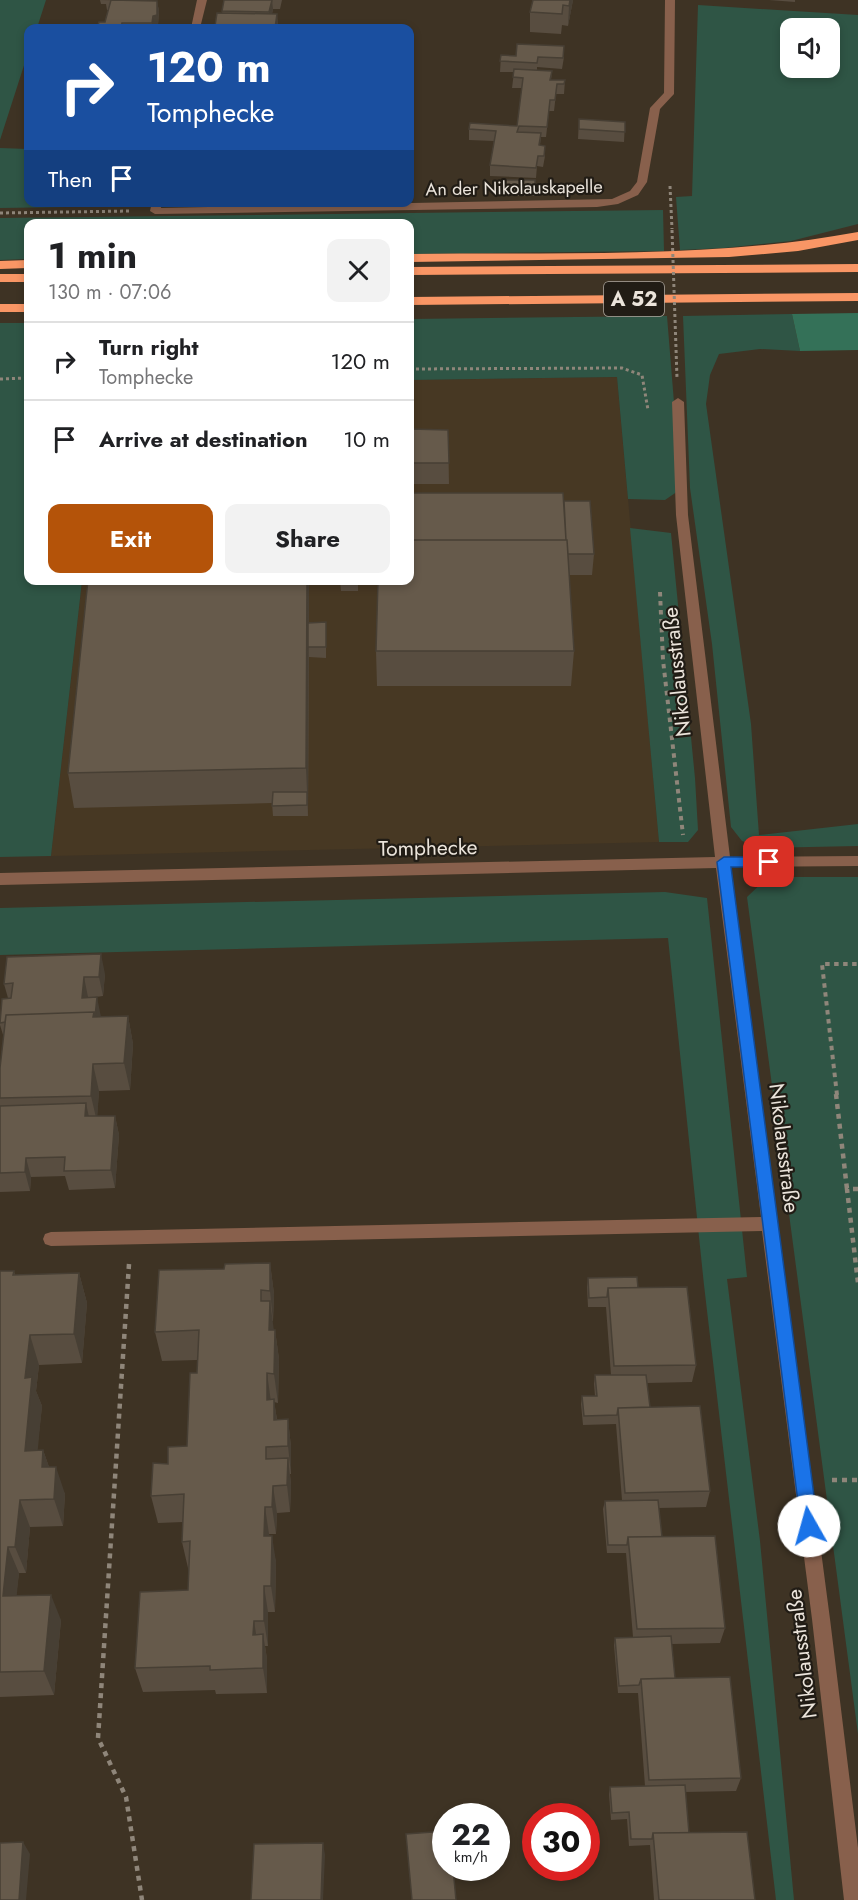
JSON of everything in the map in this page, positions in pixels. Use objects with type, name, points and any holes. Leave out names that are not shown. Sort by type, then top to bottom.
[{"type":"highway","points":[[414,258],[729,253],[798,247],[858,236]]},
{"type":"highway","points":[[0,265],[24,264]]},
{"type":"highway","name":"A 52","points":[[414,272],[858,268]]},
{"type":"highway","points":[[0,278],[24,278]]},
{"type":"highway","name":"A 52","points":[[414,301],[858,297]]},
{"type":"highway","points":[[0,308],[24,308]]},
{"type":"street","points":[[196,24],[202,0]]},
{"type":"street","name":"An der Nikolauskapelle","points":[[414,206],[585,205],[614,202],[634,193],[642,182],[655,108],[669,94],[670,0]]},
{"type":"street","name":"Nikolausstraße","points":[[678,402],[682,515],[821,1619],[854,1900]]},
{"type":"street","name":"Tomphecke","points":[[0,879],[724,862],[858,861]]},
{"type":"street","points":[[51,1239],[771,1224]]},
{"type":"path","points":[[0,213],[156,207]]},
{"type":"path","points":[[672,230],[677,378]]},
{"type":"path","points":[[414,369],[621,368],[642,375],[650,421]]},
{"type":"path","points":[[0,379],[24,378]]},
{"type":"path","points":[[660,589],[663,660],[686,863]]},
{"type":"path","points":[[858,964],[822,964],[858,1283]]},
{"type":"path","points":[[847,1189],[858,1189]]},
{"type":"path","points":[[130,1238],[98,1738],[126,1797],[142,1900]]},
{"type":"shaded area","points":[[617,377],[659,842],[51,856],[82,585],[414,585],[414,380]]},
{"type":"green space","points":[[0,0],[46,0],[38,24],[24,24],[24,65],[0,140]]},
{"type":"green space","points":[[698,5],[858,15],[858,224],[791,241],[680,250],[676,197],[692,196]]},
{"type":"green space","points":[[0,148],[24,149],[24,207],[66,207],[0,208]]},
{"type":"green space","points":[[663,210],[664,251],[414,254],[414,219],[24,219],[24,259],[0,260],[0,218]]},
{"type":"green space","points":[[858,313],[858,350],[800,351],[792,314]]},
{"type":"green space","points":[[792,314],[800,351],[760,349],[719,354],[710,375],[706,404],[751,724],[759,835],[858,824],[858,846],[762,848],[742,841],[731,827],[712,644],[690,488],[683,316]]},
{"type":"green space","points":[[667,316],[681,489],[665,500],[628,499],[617,377],[414,380],[414,319]]},
{"type":"green space","points":[[0,323],[24,323],[24,585],[82,585],[51,856],[0,857]]},
{"type":"green space","points":[[630,528],[671,533],[698,830],[688,842],[659,842]]},
{"type":"green space","points":[[768,877],[858,877],[858,1734],[747,897]]},
{"type":"green space","points":[[665,892],[707,898],[747,1277],[727,1279],[760,1541],[794,1900],[776,1900],[704,1285],[668,938],[0,955],[0,908]]},
{"type":"building","points":[[111,0],[157,1],[157,15],[153,16],[152,23],[98,24],[105,22]]},
{"type":"building","points":[[224,0],[272,0],[269,12],[222,11]]},
{"type":"building","points":[[533,0],[570,0],[569,6],[563,5],[562,14],[530,12]]},
{"type":"building","points":[[217,13],[277,14],[276,24],[215,24]]},
{"type":"building","points":[[517,44],[564,46],[563,58],[538,57],[537,63],[500,61],[501,55],[516,56]]},
{"type":"building","points":[[514,69],[552,71],[550,80],[565,80],[564,84],[557,84],[555,100],[550,100],[547,127],[519,126],[517,132],[541,133],[539,145],[545,146],[544,156],[538,156],[536,168],[490,165],[496,131],[469,129],[470,123],[517,126],[523,78],[513,77]]},
{"type":"building","points":[[579,119],[625,122],[625,132],[579,129]]},
{"type":"building","points":[[504,180],[535,180],[535,186],[504,186]]},
{"type":"building","points":[[414,429],[448,430],[449,463],[414,463]]},
{"type":"building","points":[[414,493],[563,493],[566,540],[414,540]]},
{"type":"building","points":[[564,501],[590,501],[594,554],[568,554]]},
{"type":"building","points":[[414,540],[567,540],[574,651],[376,651],[378,585],[414,585]]},
{"type":"building","points":[[87,585],[307,585],[306,768],[68,773]]},
{"type":"building","points":[[326,622],[326,647],[308,647],[308,623]]},
{"type":"building","points":[[273,792],[307,792],[307,805],[272,806]]},
{"type":"building","points":[[101,954],[99,977],[84,977],[82,998],[97,997],[95,1017],[94,1012],[6,1015],[5,1022],[0,1023],[2,999],[11,998],[13,983],[4,984],[7,957]]},
{"type":"building","points":[[94,1012],[93,1017],[128,1016],[124,1063],[93,1064],[91,1096],[0,1098],[0,1068],[6,1015]]},
{"type":"building","points":[[86,1103],[85,1116],[115,1116],[111,1170],[64,1171],[65,1157],[26,1158],[25,1172],[0,1173],[0,1106]]},
{"type":"building","points":[[270,1263],[270,1291],[261,1290],[261,1301],[270,1301],[269,1330],[275,1330],[274,1374],[267,1373],[267,1400],[274,1399],[274,1420],[288,1419],[288,1446],[266,1447],[266,1459],[288,1458],[287,1485],[273,1486],[272,1507],[265,1507],[264,1536],[272,1536],[271,1586],[264,1586],[264,1621],[254,1621],[253,1635],[263,1634],[263,1668],[210,1670],[210,1666],[135,1668],[140,1592],[188,1590],[190,1541],[182,1542],[184,1494],[151,1496],[153,1463],[168,1464],[168,1447],[187,1446],[190,1373],[197,1373],[199,1330],[155,1332],[159,1270],[224,1269],[225,1264]]},
{"type":"building","points":[[0,1271],[14,1271],[13,1275],[79,1273],[74,1334],[30,1335],[25,1378],[32,1377],[25,1451],[43,1450],[42,1467],[56,1467],[54,1499],[20,1500],[15,1547],[8,1547],[3,1596],[51,1595],[44,1671],[0,1672]]},
{"type":"building","points":[[637,1277],[638,1288],[608,1288],[607,1297],[589,1298],[588,1278]]},
{"type":"building","points":[[687,1287],[696,1365],[614,1366],[608,1288]]},
{"type":"building","points":[[595,1375],[646,1375],[650,1407],[618,1408],[617,1415],[584,1416],[582,1396],[597,1396]]},
{"type":"building","points":[[700,1406],[710,1491],[625,1493],[618,1408]]},
{"type":"building","points":[[658,1500],[662,1537],[628,1537],[627,1545],[608,1545],[605,1501]]},
{"type":"building","points":[[715,1536],[725,1628],[637,1629],[628,1537]]},
{"type":"building","points":[[671,1636],[675,1678],[641,1679],[639,1685],[619,1686],[615,1638]]},
{"type":"building","points":[[730,1677],[741,1778],[649,1780],[641,1679]]},
{"type":"building","points":[[685,1785],[689,1833],[653,1833],[652,1839],[631,1839],[629,1812],[612,1813],[610,1787]]},
{"type":"building","points":[[432,1832],[432,1881],[454,1881],[456,1900],[412,1900],[406,1834]]},
{"type":"building","points":[[747,1832],[755,1900],[659,1900],[653,1833]]},
{"type":"building","points":[[23,1842],[19,1900],[0,1900],[0,1843]]},
{"type":"building","points":[[323,1843],[321,1900],[251,1900],[254,1844]]},
{"type":"route","points":[[769,862],[724,862],[809,1526]]}]
